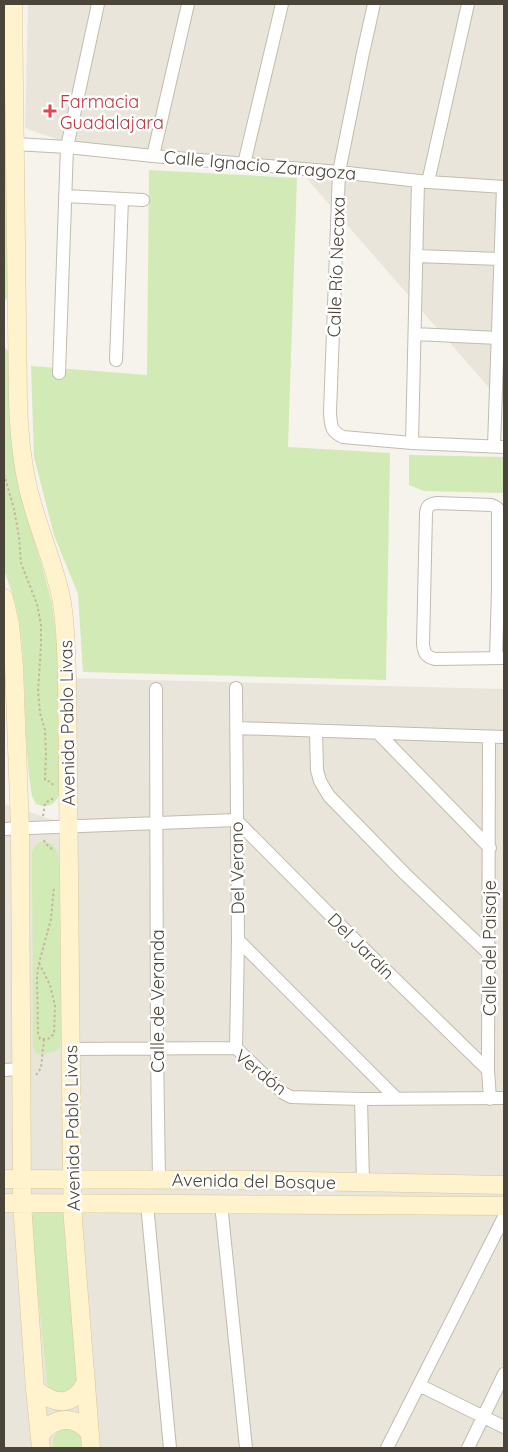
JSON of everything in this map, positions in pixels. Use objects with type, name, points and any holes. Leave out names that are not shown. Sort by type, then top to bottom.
[{"type":"main road","name":"Avenida Pablo Livas","points":[[13,4],[15,144],[10,308],[17,354],[18,410],[22,460],[32,502],[58,584],[64,617],[68,677],[72,1179],[90,1440]]},
{"type":"main road","points":[[4,339],[17,354]]},
{"type":"main road","points":[[4,598],[10,624],[14,666],[12,829],[22,1069],[22,1203],[35,1389],[41,1442]]},
{"type":"main road","name":"Avenida del Bosque","points":[[4,1179],[504,1185]]},
{"type":"main road","name":"Avenida del Bosque","points":[[4,1203],[504,1206]]},
{"type":"main road","points":[[35,1389],[49,1399],[62,1401],[78,1395],[86,1382]]},
{"type":"main road","points":[[41,1442],[51,1424],[66,1420],[79,1422],[84,1426],[90,1440]]},
{"type":"street","points":[[59,373],[67,147],[98,4]]},
{"type":"street","points":[[153,156],[188,4]]},
{"type":"street","points":[[244,164],[282,4]]},
{"type":"street","name":"Calle Río Necaxa","points":[[374,4],[339,172],[330,412],[332,428],[336,434],[343,437],[412,443]]},
{"type":"street","points":[[468,4],[423,181],[416,256],[412,443],[499,447],[498,338],[503,187]]},
{"type":"street","name":"Calle Ignacio Zaragoza","points":[[15,144],[67,147],[503,187]]},
{"type":"street","points":[[65,196],[143,200]]},
{"type":"street","points":[[116,360],[122,198]]},
{"type":"street","points":[[416,256],[500,259]]},
{"type":"street","points":[[415,334],[498,338]]},
{"type":"street","points":[[437,502],[491,505],[498,510],[501,589],[500,658],[435,659],[428,657],[424,652],[423,644],[427,507],[437,502]]},
{"type":"street","name":"Del Verano","points":[[236,688],[238,940],[236,1048]]},
{"type":"street","name":"Calle de Veranda","points":[[156,689],[159,1180]]},
{"type":"street","points":[[236,728],[504,737]]},
{"type":"street","points":[[316,730],[317,770],[320,781],[328,796],[405,874],[488,953]]},
{"type":"street","points":[[379,734],[490,848]]},
{"type":"street","name":"Calle del Paisaje","points":[[489,737],[488,1070],[490,1098]]},
{"type":"street","points":[[12,829],[236,820]]},
{"type":"street","name":"Del Jardín","points":[[236,820],[488,1070]]},
{"type":"street","points":[[238,940],[396,1098]]},
{"type":"street","name":"Verdón","points":[[70,1049],[236,1048],[284,1093],[291,1097],[504,1098]]},
{"type":"street","points":[[4,1070],[22,1069]]},
{"type":"street","points":[[361,1098],[363,1183]]},
{"type":"street","points":[[148,1204],[170,1448]]},
{"type":"street","points":[[221,1204],[246,1448]]},
{"type":"street","points":[[386,1448],[504,1217]]},
{"type":"street","points":[[468,1448],[504,1374]]},
{"type":"street","points":[[419,1385],[504,1427]]},
{"type":"path","points":[[4,474],[14,509],[21,563],[37,604],[41,625],[38,691],[40,713],[45,730],[44,780],[51,782],[54,787]]},
{"type":"path","points":[[54,852],[45,843],[42,827],[45,803],[54,799],[56,791]]},
{"type":"path","points":[[39,963],[50,985],[55,1006],[54,1034],[48,1039],[40,1039],[38,1034],[37,975],[39,963],[52,919],[54,885]]},
{"type":"shaded area","points":[[28,4],[504,4],[504,405],[301,172],[71,144],[25,128]]},
{"type":"shaded area","points":[[69,678],[504,689],[504,1448],[4,1448],[4,804],[69,825]]},
{"type":"green space","points":[[4,4],[6,4],[8,290],[7,298],[4,302]]},
{"type":"green space","points":[[149,170],[297,178],[288,447],[390,453],[386,680],[83,672],[78,594],[54,535],[34,457],[31,366],[147,375]]},
{"type":"green space","points":[[4,346],[9,356],[18,487],[52,603],[58,659],[60,791],[55,802],[49,806],[36,804],[32,796],[27,753],[22,643],[17,608],[4,570]]},
{"type":"green space","points":[[409,455],[504,457],[504,493],[424,491],[409,485]]},
{"type":"green space","points":[[43,841],[54,846],[59,860],[61,1038],[60,1048],[54,1052],[40,1055],[35,1052],[33,1045],[32,853],[36,846]]},
{"type":"green space","points":[[37,1212],[60,1212],[63,1215],[77,1380],[73,1389],[66,1393],[58,1394],[50,1390],[47,1382],[31,1222],[32,1216]]},
{"type":"green space","points":[[67,1427],[79,1432],[83,1448],[53,1448],[53,1441],[56,1435],[60,1430]]},
{"type":"place","name":"Farmacia Guadalajara","points":[[50,111]]}]
